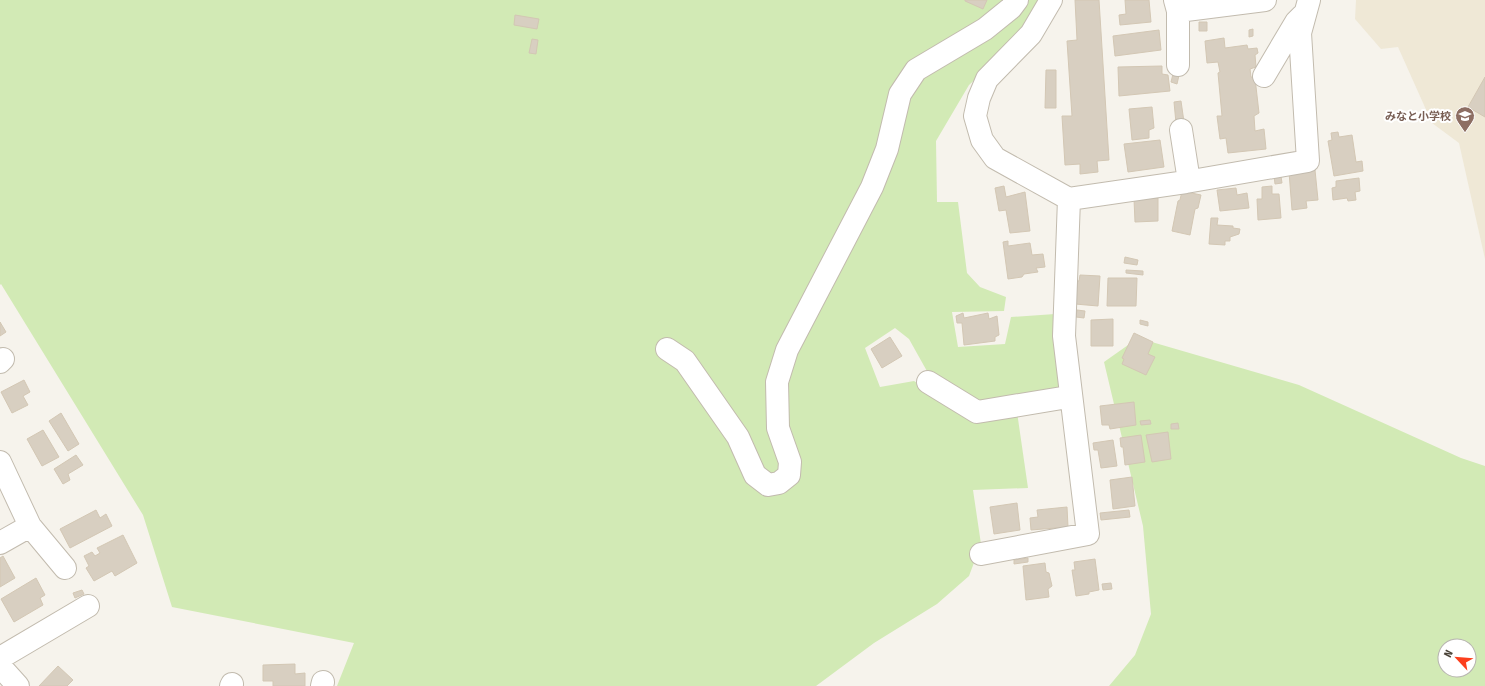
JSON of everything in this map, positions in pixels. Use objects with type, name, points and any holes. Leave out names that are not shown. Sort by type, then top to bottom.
[{"type":"street","points":[[667,349],[685,361],[738,437],[755,475],[768,485],[779,483],[789,475],[790,462],[778,428],[777,382],[787,350],[872,187],[887,149],[900,94],[916,70],[985,29],[1011,8],[1017,0]]},
{"type":"street","points":[[1051,0],[1031,34],[987,79],[979,98],[975,116],[982,140],[995,158],[1069,199],[1189,182],[1308,162],[1300,33],[1307,7]]},
{"type":"street","points":[[1178,65],[1177,5],[1265,0]]},
{"type":"street","points":[[1264,76],[1296,22],[1307,7]]},
{"type":"street","points":[[1181,130],[1189,182]]},
{"type":"street","points":[[981,554],[1088,534],[1064,336],[1069,199]]},
{"type":"street","points":[[928,382],[977,412],[1068,397],[1072,395]]},
{"type":"street","points":[[0,462],[30,526],[65,568]]},
{"type":"street","points":[[0,543],[30,526]]},
{"type":"street","points":[[0,658],[88,606]]},
{"type":"street","points":[[0,666],[18,686]]},
{"type":"shaded area","name":"みなと小学校","points":[[1356,0],[1485,0],[1485,259],[1459,143],[1432,123],[1398,47],[1381,49],[1355,19]]},
{"type":"green space","points":[[0,0],[1045,0],[1027,31],[969,85],[936,141],[937,202],[958,202],[967,273],[980,287],[1006,297],[1004,311],[952,312],[958,347],[1005,344],[1011,317],[1055,314],[1065,391],[982,408],[928,373],[909,339],[895,328],[865,348],[880,387],[914,381],[974,418],[1017,412],[1028,488],[973,490],[981,544],[969,576],[937,604],[874,643],[816,686],[337,686],[354,643],[172,607],[143,515],[1,284],[0,285]]},
{"type":"green space","points":[[1138,338],[1299,385],[1461,458],[1485,466],[1485,686],[1109,686],[1135,655],[1151,614],[1143,526],[1104,362]]},
{"type":"building","points":[[965,0],[987,0],[983,9]]},
{"type":"building","points":[[1075,0],[1099,0],[1109,160],[1097,161],[1098,172],[1080,174],[1080,164],[1065,165],[1062,116],[1072,116],[1067,41],[1077,40]]},
{"type":"building","points":[[1125,0],[1149,0],[1151,22],[1120,25],[1119,15],[1126,14]]},
{"type":"building","points":[[515,15],[539,19],[537,29],[514,25]]},
{"type":"building","points":[[1199,22],[1207,22],[1207,31],[1199,31]]},
{"type":"building","points":[[1253,29],[1253,36],[1249,37],[1249,30]]},
{"type":"building","points":[[1159,30],[1161,50],[1115,56],[1113,36]]},
{"type":"building","points":[[1224,38],[1225,48],[1247,45],[1248,49],[1257,48],[1258,53],[1255,55],[1256,67],[1250,69],[1251,77],[1255,78],[1259,113],[1254,116],[1255,131],[1264,129],[1266,149],[1228,153],[1226,138],[1220,139],[1217,116],[1222,116],[1218,73],[1220,72],[1218,62],[1207,63],[1205,41]]},
{"type":"building","points":[[532,39],[538,40],[536,54],[529,53]]},
{"type":"building","points":[[1162,66],[1162,74],[1168,75],[1170,91],[1119,96],[1118,67]]},
{"type":"building","points":[[1046,70],[1056,70],[1056,108],[1045,108]]},
{"type":"building","points":[[1174,70],[1180,71],[1177,84],[1171,82]]},
{"type":"building","points":[[1485,77],[1485,117],[1468,107]]},
{"type":"building","points":[[1181,101],[1184,122],[1176,123],[1174,102]]},
{"type":"building","points":[[1152,107],[1154,128],[1149,130],[1149,138],[1132,140],[1129,109]]},
{"type":"building","points":[[1338,132],[1339,137],[1352,135],[1356,162],[1362,161],[1363,171],[1334,176],[1328,141],[1332,140],[1331,133]]},
{"type":"building","points":[[1160,140],[1164,167],[1128,172],[1124,144]]},
{"type":"building","points":[[1315,170],[1318,200],[1306,201],[1307,208],[1292,210],[1289,172]]},
{"type":"building","points":[[1274,176],[1281,176],[1282,183],[1275,184]]},
{"type":"building","points":[[1359,178],[1360,191],[1355,192],[1356,200],[1348,201],[1347,198],[1333,200],[1332,188],[1336,187],[1336,181]]},
{"type":"building","points":[[1004,186],[1006,197],[1025,192],[1030,231],[1010,233],[1006,210],[999,211],[995,188]]},
{"type":"building","points":[[1272,186],[1272,194],[1279,194],[1281,218],[1258,220],[1257,199],[1262,199],[1262,187]]},
{"type":"building","points":[[1236,188],[1237,195],[1247,193],[1249,208],[1220,211],[1217,190]]},
{"type":"building","points":[[1182,191],[1201,195],[1198,208],[1195,209],[1190,235],[1172,231],[1178,201],[1180,200]]},
{"type":"building","points":[[1158,198],[1158,221],[1135,222],[1134,199]]},
{"type":"building","points":[[1211,218],[1218,218],[1217,225],[1233,226],[1233,228],[1240,229],[1239,234],[1230,237],[1230,241],[1225,241],[1225,245],[1209,244]]},
{"type":"building","points":[[1008,241],[1008,246],[1030,243],[1032,255],[1043,254],[1045,267],[1036,268],[1038,272],[1024,274],[1022,277],[1008,279],[1003,242]]},
{"type":"building","points":[[1125,257],[1138,260],[1137,265],[1124,263]]},
{"type":"building","points":[[1126,270],[1143,271],[1143,275],[1126,273]]},
{"type":"building","points":[[1080,275],[1100,276],[1098,306],[1075,304],[1077,281],[1079,281]]},
{"type":"building","points":[[1108,278],[1137,278],[1136,306],[1107,306]]},
{"type":"building","points":[[1077,310],[1085,311],[1084,318],[1076,317]]},
{"type":"building","points":[[963,313],[964,318],[988,313],[989,319],[997,316],[999,335],[995,337],[995,341],[964,345],[962,323],[957,323],[956,316]]},
{"type":"building","points":[[1113,319],[1113,346],[1091,346],[1091,320]]},
{"type":"building","points":[[1140,320],[1148,322],[1148,326],[1140,324]]},
{"type":"building","points":[[0,322],[6,332],[0,336]]},
{"type":"building","points":[[1134,333],[1153,342],[1148,354],[1155,357],[1146,375],[1122,364],[1124,359],[1122,358]]},
{"type":"building","points":[[890,337],[902,356],[882,368],[871,349]]},
{"type":"building","points":[[24,380],[30,392],[23,396],[28,405],[12,413],[1,392]]},
{"type":"building","points":[[1134,402],[1136,425],[1110,429],[1109,425],[1102,425],[1100,406]]},
{"type":"building","points":[[61,413],[79,444],[68,451],[49,421]]},
{"type":"building","points":[[1150,420],[1151,424],[1141,425],[1140,421]]},
{"type":"building","points":[[1178,423],[1179,429],[1171,429],[1171,424]]},
{"type":"building","points":[[43,430],[59,457],[42,466],[27,439]]},
{"type":"building","points":[[1168,432],[1171,459],[1152,462],[1146,435]]},
{"type":"building","points":[[1141,435],[1145,462],[1125,465],[1123,447],[1121,447],[1120,438]]},
{"type":"building","points":[[1113,440],[1117,466],[1101,468],[1098,450],[1094,450],[1093,443]]},
{"type":"building","points":[[76,455],[83,465],[68,474],[70,480],[63,484],[54,469]]},
{"type":"building","points":[[1132,477],[1135,506],[1113,509],[1110,480]]},
{"type":"building","points":[[1017,503],[1020,530],[994,534],[990,507]]},
{"type":"building","points":[[1067,507],[1068,527],[1031,530],[1030,518],[1038,517],[1037,510]]},
{"type":"building","points":[[96,510],[100,518],[106,514],[112,526],[70,548],[60,529]]},
{"type":"building","points":[[1129,510],[1130,517],[1101,520],[1100,513]]},
{"type":"building","points":[[123,535],[137,563],[115,576],[112,571],[94,581],[86,568],[89,566],[84,556],[92,552],[95,556],[100,553],[97,548]]},
{"type":"building","points":[[3,556],[15,578],[0,587],[0,558]]},
{"type":"building","points":[[1028,558],[1028,562],[1014,564],[1014,560]]},
{"type":"building","points":[[1095,559],[1099,590],[1089,592],[1089,594],[1076,596],[1072,570],[1075,570],[1074,562]]},
{"type":"building","points":[[1045,563],[1046,572],[1049,573],[1052,586],[1048,589],[1049,597],[1026,600],[1023,566]]},
{"type":"building","points":[[36,578],[45,595],[40,598],[43,605],[14,622],[1,599]]},
{"type":"building","points":[[1111,583],[1112,589],[1103,590],[1102,584]]},
{"type":"building","points":[[82,590],[84,594],[75,598],[73,593]]},
{"type":"building","points":[[295,664],[295,674],[305,673],[305,686],[273,686],[273,681],[263,681],[263,665]]},
{"type":"building","points":[[58,666],[73,680],[67,686],[39,686]]},
{"type":"place","name":"みなと小学校","points":[[1465,133]]}]
